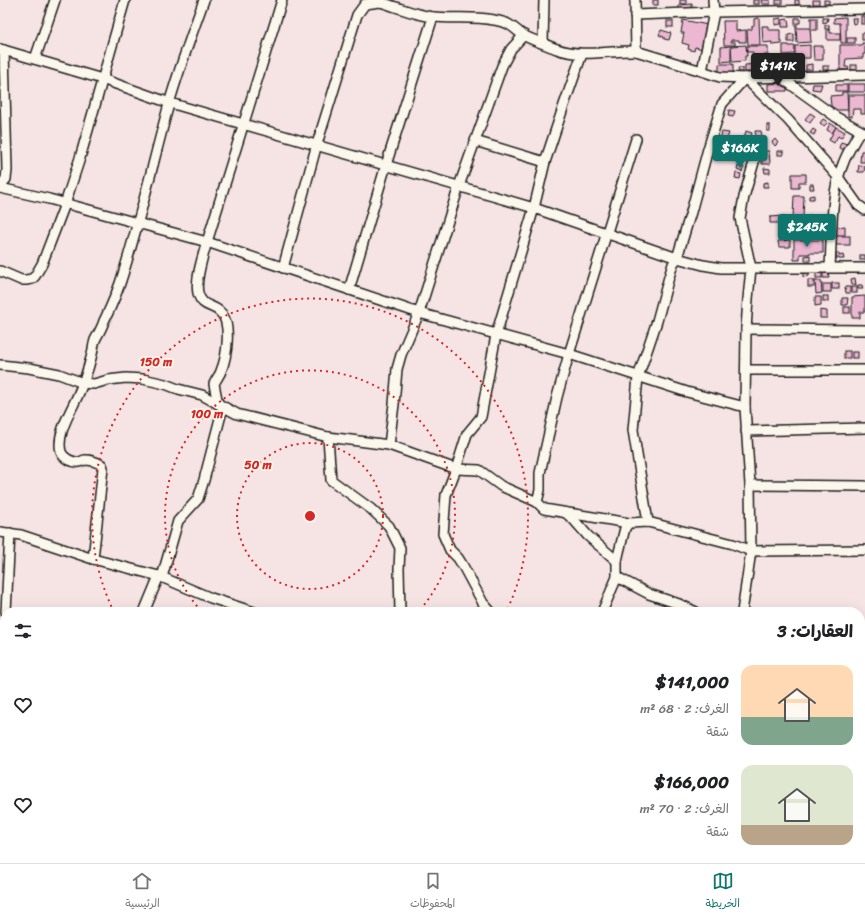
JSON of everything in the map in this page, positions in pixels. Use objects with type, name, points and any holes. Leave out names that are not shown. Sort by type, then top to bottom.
[{"type":"street","points":[[35,59],[55,0]]},
{"type":"street","points":[[0,271],[21,280],[32,279],[42,264],[65,204],[125,0]]},
{"type":"street","points":[[92,559],[103,468],[102,464],[98,462],[86,460],[79,462],[64,457],[61,446],[63,428],[83,383],[92,357],[95,341],[118,289],[138,224],[170,103],[204,0]]},
{"type":"street","points":[[146,607],[160,576],[178,521],[198,499],[204,480],[221,406],[214,384],[221,371],[226,354],[227,326],[224,315],[219,310],[207,306],[201,300],[197,285],[207,242],[282,0]]},
{"type":"street","points":[[543,43],[544,0]]},
{"type":"street","points":[[635,0],[636,51]]},
{"type":"street","points":[[702,70],[714,12],[713,0]]},
{"type":"street","points":[[283,268],[317,144],[357,15],[365,4],[381,1],[417,15],[433,17],[476,17],[494,20],[509,24],[524,35],[558,49],[582,54],[636,51],[702,70],[720,77],[745,78],[865,75]]},
{"type":"street","points":[[636,15],[865,9]]},
{"type":"street","points":[[349,290],[386,164],[433,17]]},
{"type":"street","points":[[388,445],[397,369],[419,313],[459,186],[502,66],[511,49],[524,35]]},
{"type":"street","points":[[745,407],[687,392],[569,354],[419,313],[207,242],[0,187],[6,180],[7,170],[2,49],[102,79],[170,103],[317,144],[534,208],[677,258],[703,265],[721,268],[865,268]]},
{"type":"street","points":[[487,607],[458,558],[450,550],[443,534],[446,495],[467,434],[481,417],[496,335],[534,208],[546,162],[582,54]]},
{"type":"street","points":[[779,76],[836,117],[863,132],[852,145],[838,178],[834,197],[830,267]]},
{"type":"street","points":[[745,78],[788,120],[838,178],[858,205],[865,210]]},
{"type":"street","points":[[648,522],[633,430],[638,377],[657,321],[671,270],[677,258],[722,104],[745,78]]},
{"type":"street","points":[[537,502],[540,490],[540,473],[569,354],[636,139]]},
{"type":"street","points":[[475,141],[546,162]]},
{"type":"street","points":[[743,607],[751,551],[750,485],[745,407],[746,329],[751,268],[740,218],[744,197],[756,155]]},
{"type":"street","points":[[746,329],[865,330]]},
{"type":"street","points":[[0,364],[59,374],[83,383],[94,384],[108,380],[126,378],[143,379],[165,384],[202,395],[237,414],[328,437],[388,445],[456,469],[479,470],[501,486],[537,502],[544,509],[629,523],[648,522],[733,544],[751,551],[865,550]]},
{"type":"street","points":[[746,370],[865,370]]},
{"type":"street","points":[[746,431],[865,428]]},
{"type":"street","points":[[328,437],[331,480],[371,510],[389,526],[400,548],[400,607]]},
{"type":"street","points":[[750,485],[865,486]]},
{"type":"street","points":[[565,512],[588,536],[617,562]]},
{"type":"street","points":[[604,607],[617,577],[617,562],[625,528],[629,523]]},
{"type":"street","points":[[0,532],[21,535],[92,559],[160,576],[211,598],[239,607]]},
{"type":"street","points":[[6,607],[10,533]]},
{"type":"street","points":[[617,577],[650,594],[685,607]]},
{"type":"building","points":[[653,0],[658,0],[658,5],[653,5]]},
{"type":"building","points":[[680,0],[686,0],[686,4],[680,4]]},
{"type":"building","points":[[753,0],[759,0],[759,4],[753,4]]},
{"type":"building","points":[[761,0],[770,0],[770,4],[762,4]]},
{"type":"building","points":[[776,0],[782,0],[782,4],[776,4]]},
{"type":"building","points":[[795,0],[799,0],[799,4],[795,5]]},
{"type":"building","points":[[813,0],[819,0],[819,4],[813,4]]},
{"type":"building","points":[[824,0],[829,0],[829,4],[824,4]]},
{"type":"building","points":[[692,4],[692,10],[679,10],[679,5]]},
{"type":"building","points":[[861,16],[865,16],[865,24],[861,24]]},
{"type":"building","points":[[846,17],[846,43],[841,43],[840,23],[834,23],[834,18]]},
{"type":"building","points":[[759,18],[760,45],[748,45],[747,30],[752,29],[754,19]]},
{"type":"building","points":[[781,18],[781,24],[775,25],[775,19]]},
{"type":"building","points":[[795,18],[800,18],[800,23],[797,23],[797,27],[795,27]]},
{"type":"building","points":[[811,18],[817,18],[817,30],[811,30]]},
{"type":"building","points":[[823,18],[828,18],[827,22],[823,23]]},
{"type":"building","points":[[852,18],[857,18],[857,23],[853,24]]},
{"type":"building","points":[[788,19],[789,27],[782,27],[782,20]]},
{"type":"building","points":[[683,20],[708,25],[703,49],[695,47],[694,51],[688,49],[689,45],[682,43],[684,33],[681,33]]},
{"type":"building","points":[[667,21],[673,21],[673,27],[667,27]]},
{"type":"building","points":[[723,21],[736,21],[736,31],[746,30],[746,42],[731,40],[731,42],[735,42],[735,45],[724,45]]},
{"type":"building","points":[[825,25],[829,25],[829,29],[825,29]]},
{"type":"building","points":[[762,26],[768,26],[768,30],[780,30],[780,41],[782,41],[782,44],[772,45],[772,42],[763,43]]},
{"type":"building","points":[[796,28],[810,28],[811,42],[797,43]]},
{"type":"building","points":[[661,30],[671,33],[669,40],[664,39],[664,37],[659,35]]},
{"type":"building","points":[[827,30],[830,30],[830,33],[840,33],[840,40],[827,40]]},
{"type":"building","points":[[862,33],[865,33],[865,40],[862,40]]},
{"type":"building","points":[[794,34],[794,42],[788,42],[788,35]]},
{"type":"building","points":[[847,38],[855,38],[855,43],[847,43]]},
{"type":"building","points":[[862,43],[865,43],[865,54],[863,54],[863,58],[846,59],[845,67],[848,67],[849,70],[840,70],[840,45],[862,45]]},
{"type":"building","points":[[746,45],[747,56],[745,56],[745,61],[732,62],[731,46]]},
{"type":"building","points":[[783,45],[795,46],[795,54],[783,55]]},
{"type":"building","points":[[810,45],[810,58],[795,58],[795,46]]},
{"type":"building","points":[[731,46],[731,61],[721,62],[721,47]]},
{"type":"building","points":[[747,46],[768,46],[768,55],[762,55],[762,63],[753,63],[753,52],[747,52]]},
{"type":"building","points":[[813,46],[823,46],[823,60],[814,60]]},
{"type":"building","points":[[788,63],[789,70],[783,71],[782,64]]},
{"type":"building","points":[[719,64],[733,64],[733,75],[719,74]]},
{"type":"building","points":[[759,64],[760,72],[745,72],[745,65]]},
{"type":"building","points":[[812,64],[812,70],[806,70],[806,65]]},
{"type":"building","points":[[851,65],[857,65],[857,70],[851,70]]},
{"type":"building","points":[[823,66],[829,66],[829,70],[823,70]]},
{"type":"building","points":[[738,68],[743,68],[743,72],[739,72]]},
{"type":"building","points":[[787,83],[787,91],[768,91],[768,84]]},
{"type":"building","points":[[813,84],[822,84],[820,90],[812,89]]},
{"type":"building","points":[[848,84],[865,84],[865,92],[848,92]]},
{"type":"building","points":[[836,85],[847,85],[847,91],[836,91]]},
{"type":"building","points":[[842,92],[847,92],[848,110],[837,110],[831,106],[830,96],[842,95]]},
{"type":"building","points":[[848,95],[865,95],[865,114],[861,114],[861,109],[853,109],[852,117],[848,116]]},
{"type":"building","points":[[729,110],[735,111],[733,117],[728,116]]},
{"type":"building","points":[[810,113],[815,116],[810,123],[805,119]]},
{"type":"building","points":[[823,119],[828,122],[824,126],[820,123]]},
{"type":"building","points":[[830,123],[836,127],[832,133],[827,130]]},
{"type":"building","points":[[767,125],[770,125],[770,131],[767,131]]},
{"type":"building","points":[[836,127],[845,132],[841,138],[838,136],[834,143],[829,140]]},
{"type":"building","points":[[813,129],[816,131],[814,135],[810,133]]},
{"type":"building","points":[[746,131],[752,133],[749,144],[743,143]]},
{"type":"building","points":[[755,131],[761,131],[762,136],[756,137]]},
{"type":"building","points":[[722,132],[729,133],[725,145],[719,144]]},
{"type":"building","points":[[775,139],[778,143],[775,146],[772,142]]},
{"type":"building","points":[[841,142],[847,144],[845,150],[839,148]]},
{"type":"building","points":[[719,147],[732,150],[730,160],[716,157]]},
{"type":"building","points":[[764,151],[769,151],[770,164],[762,164]]},
{"type":"building","points":[[778,151],[783,151],[783,155],[778,155]]},
{"type":"building","points":[[861,151],[865,151],[865,162],[860,162]]},
{"type":"building","points":[[743,152],[748,153],[747,156],[742,155]]},
{"type":"building","points":[[859,165],[865,166],[864,172],[858,172]]},
{"type":"building","points":[[738,166],[744,167],[742,172],[737,170]]},
{"type":"building","points":[[764,168],[770,169],[770,173],[765,173]]},
{"type":"building","points":[[736,173],[741,174],[740,179],[735,178]]},
{"type":"building","points":[[792,174],[806,174],[806,182],[799,182],[799,188],[792,188]]},
{"type":"building","points":[[768,182],[768,187],[763,187],[763,183]]},
{"type":"building","points":[[810,184],[813,184],[814,189],[810,189]]},
{"type":"building","points":[[814,195],[814,199],[809,199],[809,196]]},
{"type":"building","points":[[794,196],[804,196],[803,217],[793,217]]},
{"type":"building","points":[[784,216],[784,223],[770,223],[770,217]]},
{"type":"building","points":[[809,216],[819,216],[819,221],[809,221]]},
{"type":"building","points":[[795,218],[800,218],[799,225],[801,225],[801,229],[794,229]]},
{"type":"building","points":[[801,218],[808,218],[807,231],[801,231]]},
{"type":"building","points":[[816,224],[815,236],[809,236],[808,225]]},
{"type":"building","points":[[817,226],[824,227],[824,234],[817,234]]},
{"type":"building","points":[[845,226],[845,235],[836,235],[836,227]]},
{"type":"building","points":[[791,229],[791,236],[782,236],[781,230]]},
{"type":"building","points":[[794,232],[804,232],[804,238],[794,238]]},
{"type":"building","points":[[836,236],[850,236],[850,245],[836,245]]},
{"type":"building","points":[[790,240],[790,247],[779,247],[778,241]]},
{"type":"building","points":[[794,240],[823,240],[823,253],[800,254],[800,260],[794,260]]},
{"type":"building","points":[[836,253],[839,253],[839,256],[843,255],[844,259],[836,258]]},
{"type":"building","points":[[810,255],[810,261],[805,261],[805,256]]},
{"type":"building","points":[[860,255],[865,255],[865,260],[860,260]]},
{"type":"building","points":[[809,272],[809,276],[803,277],[803,273]]},
{"type":"building","points":[[816,272],[822,272],[822,278],[816,278]]},
{"type":"building","points":[[823,272],[828,272],[829,278],[823,278]]},
{"type":"building","points":[[855,278],[856,285],[852,285],[851,279]]},
{"type":"building","points":[[808,280],[814,280],[814,287],[808,287]]},
{"type":"building","points":[[815,281],[821,281],[822,293],[816,294]]},
{"type":"building","points":[[832,283],[839,283],[839,289],[832,289]]},
{"type":"building","points":[[823,284],[831,284],[831,292],[823,292]]},
{"type":"building","points":[[858,285],[862,285],[863,289],[858,289]]},
{"type":"building","points":[[845,287],[850,287],[850,293],[846,293]]},
{"type":"building","points":[[851,287],[857,287],[857,293],[851,293]]},
{"type":"building","points":[[823,296],[828,296],[828,301],[823,301]]},
{"type":"building","points":[[865,296],[865,312],[860,312],[860,318],[852,318],[852,297]]},
{"type":"building","points":[[815,297],[821,297],[821,305],[815,306]]},
{"type":"building","points":[[842,298],[848,298],[847,305],[842,305]]},
{"type":"building","points":[[844,307],[850,307],[850,313],[844,313]]},
{"type":"building","points":[[820,310],[827,311],[827,318],[820,318]]},
{"type":"building","points":[[844,351],[850,351],[850,358],[844,358]]},
{"type":"building","points":[[852,352],[858,352],[858,358],[852,358]]}]
